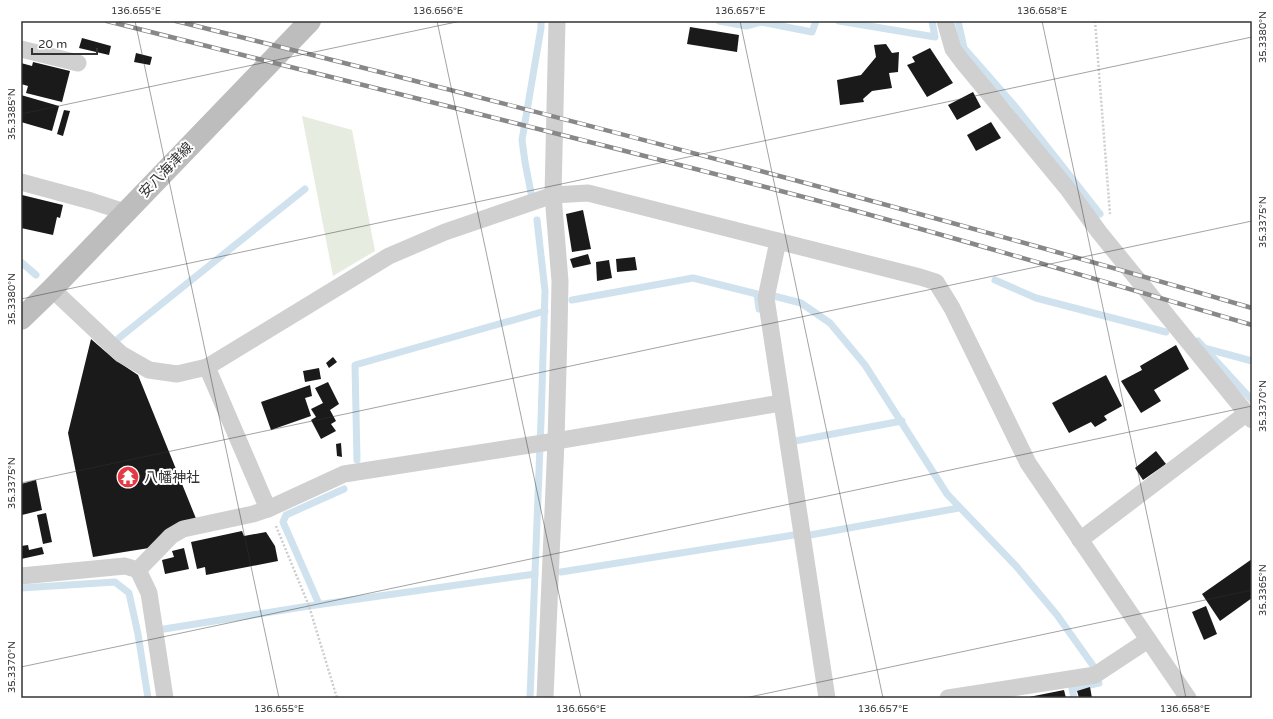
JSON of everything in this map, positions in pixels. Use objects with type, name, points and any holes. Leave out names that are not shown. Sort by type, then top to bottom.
[{"type":"main road","name":"安八海津線","points":[[21,319],[52,289],[310,21]]},
{"type":"street","points":[[545,698],[556,441],[560,280],[553,194],[557,21]]},
{"type":"street","points":[[945,21],[953,49],[962,61],[1067,188],[1099,232],[1249,416],[1080,540]]},
{"type":"street","points":[[21,48],[78,63]]},
{"type":"street","points":[[21,182],[125,212]]},
{"type":"street","points":[[52,289],[121,354],[149,370],[177,374],[207,367],[390,256],[445,232],[553,194],[588,193],[936,282],[952,308],[1028,463],[1188,698]]},
{"type":"street","points":[[778,241],[766,298],[827,698]]},
{"type":"street","points":[[207,367],[268,509]]},
{"type":"street","points":[[138,570],[171,536],[184,529],[253,514],[268,509],[344,474],[556,441],[781,403]]},
{"type":"street","points":[[21,576],[125,566],[138,570],[149,593],[165,698]]},
{"type":"street","points":[[948,698],[1095,675],[1148,640]]},
{"type":"path","points":[[1095,21],[1111,222],[1099,232]]},
{"type":"path","points":[[268,509],[309,606],[337,698]]},
{"type":"shaded area","points":[[302,116],[352,130],[375,251],[333,276]]},
{"type":"building","points":[[690,27],[739,35],[737,52],[687,44]]},
{"type":"building","points":[[82,38],[111,46],[109,55],[79,48]]},
{"type":"building","points":[[886,44],[892,53],[899,52],[898,72],[889,73],[892,88],[872,91],[863,99],[864,102],[840,105],[837,80],[861,75],[876,57],[874,45]]},
{"type":"building","points":[[930,48],[953,83],[927,97],[907,65],[915,62],[912,57]]},
{"type":"building","points":[[136,53],[152,57],[150,65],[134,62]]},
{"type":"building","points":[[33,62],[70,71],[62,102],[26,93],[28,86],[21,84],[21,63],[32,66]]},
{"type":"building","points":[[973,92],[981,107],[957,120],[948,105]]},
{"type":"building","points":[[21,95],[59,106],[52,131],[21,122]]},
{"type":"building","points":[[64,110],[70,111],[63,136],[57,134]]},
{"type":"building","points":[[991,122],[1001,138],[976,151],[967,135]]},
{"type":"building","points":[[22,195],[63,205],[60,218],[57,217],[53,235],[21,228]]},
{"type":"building","points":[[583,210],[591,249],[572,252],[566,214]]},
{"type":"building","points":[[588,254],[591,264],[573,268],[570,259]]},
{"type":"building","points":[[635,257],[637,270],[617,272],[616,259]]},
{"type":"building","points":[[609,260],[612,278],[597,281],[596,262]]},
{"type":"building","name":"八幡神社","points":[[91,339],[114,359],[138,375],[197,521],[149,548],[93,557],[68,433]]},
{"type":"building","points":[[1176,345],[1189,369],[1154,390],[1161,401],[1141,413],[1121,381],[1142,370],[1140,366]]},
{"type":"building","points":[[333,357],[337,362],[329,368],[326,363]]},
{"type":"building","points":[[319,368],[321,379],[305,382],[303,371]]},
{"type":"building","points":[[1106,375],[1122,406],[1104,416],[1107,420],[1095,427],[1091,422],[1069,433],[1052,403]]},
{"type":"building","points":[[328,382],[339,404],[330,410],[336,421],[331,424],[336,431],[321,439],[311,420],[316,417],[311,409],[323,403],[315,388]]},
{"type":"building","points":[[310,385],[312,396],[305,398],[311,416],[271,430],[261,402]]},
{"type":"building","points":[[341,443],[342,457],[337,456],[336,444]]},
{"type":"building","points":[[1156,451],[1166,464],[1143,480],[1135,468]]},
{"type":"building","points":[[36,480],[42,510],[22,515],[21,519],[21,484]]},
{"type":"building","points":[[46,513],[52,542],[43,544],[37,515]]},
{"type":"building","points":[[242,531],[244,536],[266,532],[275,546],[278,561],[206,575],[205,567],[197,569],[191,542]]},
{"type":"building","points":[[28,545],[29,550],[42,547],[44,554],[21,559],[21,546]]},
{"type":"building","points":[[184,548],[189,569],[165,574],[162,560],[174,557],[172,551]]},
{"type":"building","points":[[1252,559],[1252,598],[1220,621],[1202,594]]},
{"type":"building","points":[[1206,606],[1217,634],[1204,640],[1192,612]]},
{"type":"building","points":[[1090,687],[1092,698],[1079,698],[1077,691]]},
{"type":"building","points":[[1064,690],[1066,698],[1029,698],[1029,697]]},
{"type":"waterway","points":[[531,193],[522,140],[541,21]]},
{"type":"waterway","points":[[719,21],[746,26],[761,22],[812,32],[816,21]]},
{"type":"waterway","points":[[839,21],[935,37],[932,21]]},
{"type":"waterway","points":[[958,21],[964,48],[1014,105],[1100,214]]},
{"type":"waterway","points":[[119,338],[305,189]]},
{"type":"waterway","points":[[530,698],[545,291],[537,220]]},
{"type":"waterway","points":[[21,262],[36,275]]},
{"type":"waterway","points":[[572,300],[693,278],[757,294],[759,309]]},
{"type":"waterway","points":[[995,280],[1036,298],[1166,332]]},
{"type":"waterway","points":[[774,296],[801,303],[830,323],[865,365],[947,494],[1016,566],[1057,615],[1094,667]]},
{"type":"waterway","points":[[357,460],[355,365],[545,311]]},
{"type":"waterway","points":[[1198,341],[1252,400]]},
{"type":"waterway","points":[[1204,348],[1252,361]]},
{"type":"waterway","points":[[795,441],[902,421]]},
{"type":"waterway","points":[[319,604],[283,522],[286,515],[344,489]]},
{"type":"waterway","points":[[810,535],[959,508]]},
{"type":"waterway","points":[[561,572],[794,535]]},
{"type":"waterway","points":[[164,629],[309,606],[535,574]]},
{"type":"waterway","points":[[21,588],[115,582],[129,593],[138,634],[148,698]]},
{"type":"waterway","points":[[1074,698],[1072,689],[1099,683]]},
{"type":"railway","points":[[107,21],[834,205],[1252,325]]},
{"type":"railway","points":[[176,21],[581,123],[716,159],[1118,269],[1252,308]]},
{"type":"place","name":"八幡神社","points":[[128,477]]}]
